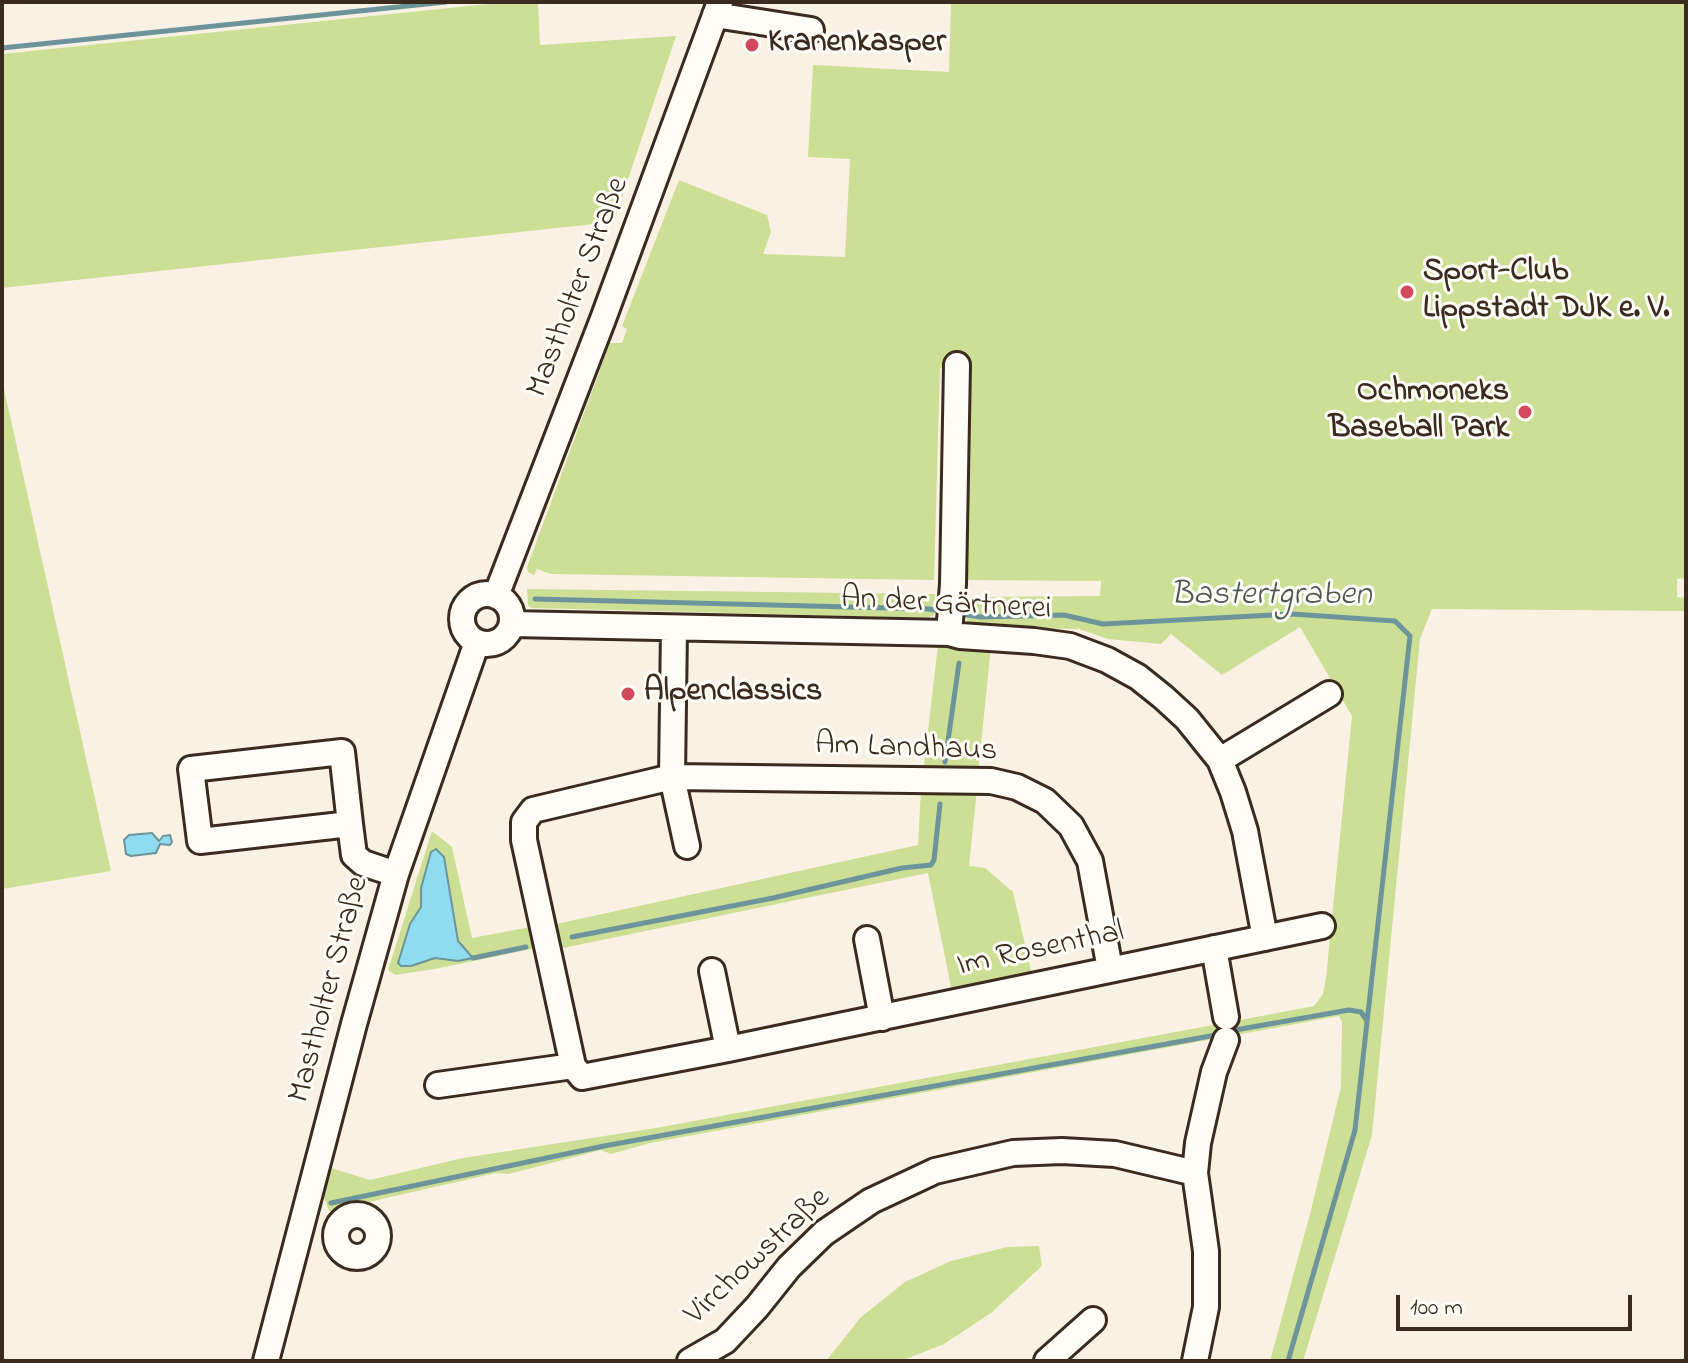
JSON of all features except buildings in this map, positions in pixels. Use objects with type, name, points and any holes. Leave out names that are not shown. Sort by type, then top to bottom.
[{"type":"street","points":[[718,9],[811,30]]},
{"type":"street","name":"Mastholter Straße","points":[[496,596],[718,9]]},
{"type":"street","points":[[950,619],[957,365]]},
{"type":"street","points":[[489,594],[496,596],[509,607],[512,624],[499,641],[477,642],[462,625],[464,609],[474,598],[489,594]]},
{"type":"street","name":"An der Gärtnerei","points":[[512,624],[674,628],[950,619],[960,636],[1070,646],[1107,660],[1138,677],[1163,697],[1187,719],[1220,760],[1245,831],[1265,938]]},
{"type":"street","points":[[674,628],[672,777],[687,846]]},
{"type":"street","name":"Mastholter Straße","points":[[266,1361],[396,874],[477,642]]},
{"type":"street","points":[[1220,760],[1329,694]]},
{"type":"street","points":[[350,824],[200,841],[191,769],[342,752],[354,855],[363,863],[396,874]]},
{"type":"street","name":"Am Landhaus","points":[[573,1066],[524,840],[524,822],[533,810],[672,777],[991,781],[1017,787],[1045,801],[1071,826],[1090,861],[1110,969]]},
{"type":"street","name":"Im Rosenthal","points":[[438,1085],[573,1066],[582,1077],[1322,926]]},
{"type":"street","points":[[867,939],[882,1018]]},
{"type":"street","points":[[1195,1361],[1206,1307],[1206,1251],[1195,1173],[1198,1143],[1226,1028],[1214,948]]},
{"type":"street","points":[[712,971],[728,1049]]},
{"type":"street","name":"Virchowstraße","points":[[690,1361],[725,1341],[789,1267],[824,1233],[871,1201],[935,1171],[1013,1153],[1062,1151],[1115,1154],[1195,1173]]},
{"type":"street","points":[[303,1219],[336,1231]]},
{"type":"street","points":[[1047,1361],[1093,1320]]},
{"type":"green space","points":[[508,2],[538,2],[540,45],[676,36],[616,215],[603,223],[2,288],[2,54]]},
{"type":"green space","points":[[951,2],[1686,2],[1686,578],[1677,579],[1677,597],[1686,598],[1686,611],[1432,609],[1420,639],[1372,1135],[1303,1361],[1270,1361],[1341,1087],[1342,1022],[1339,1016],[1236,1035],[1235,1021],[1314,1006],[1323,994],[1326,978],[1352,716],[1300,627],[1222,675],[1171,634],[1161,644],[1108,639],[1079,629],[975,627],[967,621],[968,605],[974,597],[1100,596],[1101,581],[959,580],[964,368],[940,368],[934,580],[551,574],[537,569],[534,575],[528,572],[527,567],[610,343],[622,343],[627,329],[622,326],[679,180],[767,215],[771,232],[763,254],[845,257],[850,159],[808,157],[813,65],[949,72]]},
{"type":"green space","points":[[2,380],[111,871],[2,889]]},
{"type":"green space","points":[[527,589],[935,594],[934,615],[928,618],[531,608]]},
{"type":"green space","points":[[938,645],[991,646],[978,774],[923,774]]},
{"type":"green space","points":[[921,789],[977,789],[969,866],[985,868],[1013,892],[1032,975],[952,992],[928,873],[558,949],[552,925],[918,845]]},
{"type":"green space","points":[[432,831],[452,847],[472,938],[536,926],[541,947],[435,969],[395,975],[388,970]],"holes":[[[436,849],[444,857],[458,941],[472,955],[458,961],[423,960],[411,966],[410,924],[421,907],[421,888],[431,852]]]},
{"type":"green space","points":[[1219,1024],[1218,1033],[1213,1039],[650,1143],[611,1154],[601,1150],[509,1174],[496,1173],[329,1211],[324,1198],[331,1168],[370,1180],[463,1158],[656,1128]]},
{"type":"green space","points":[[1039,1246],[1042,1266],[991,1313],[944,1344],[901,1361],[826,1361],[861,1317],[905,1282],[951,1261],[1007,1247]]},
{"type":"water","points":[[152,833],[159,841],[163,836],[170,835],[172,842],[170,845],[160,844],[156,853],[126,854],[124,840],[129,835]]},
{"type":"water","points":[[436,849],[444,857],[458,941],[473,958],[458,961],[435,958],[401,966],[398,963],[410,924],[421,907],[421,888],[431,852]]},
{"type":"waterway","points":[[2,48],[446,2]]},
{"type":"waterway","name":"Bastertgraben","points":[[535,599],[929,609],[946,612]]},
{"type":"waterway","name":"Bastertgraben","points":[[959,614],[981,617],[1064,615],[1103,624],[1292,614],[1395,621],[1410,636],[1355,1130],[1288,1361]]},
{"type":"waterway","points":[[945,762],[959,663]]},
{"type":"waterway","points":[[572,937],[773,898],[902,868],[931,865],[940,804]]},
{"type":"waterway","points":[[473,958],[526,947]]},
{"type":"waterway","points":[[1235,1030],[1349,1010],[1361,1012],[1367,1021]]},
{"type":"waterway","points":[[331,1203],[604,1146],[1216,1035]]},
{"type":"place","name":"Kranenkasper","points":[[752,45]]},
{"type":"place","name":"Sport-Club Lippstadt DJK e. V.","points":[[1407,292]]},
{"type":"place","name":"Ochmoneks Baseball Park","points":[[1525,412]]},
{"type":"place","name":"Alpenclassics","points":[[628,694]]}]
